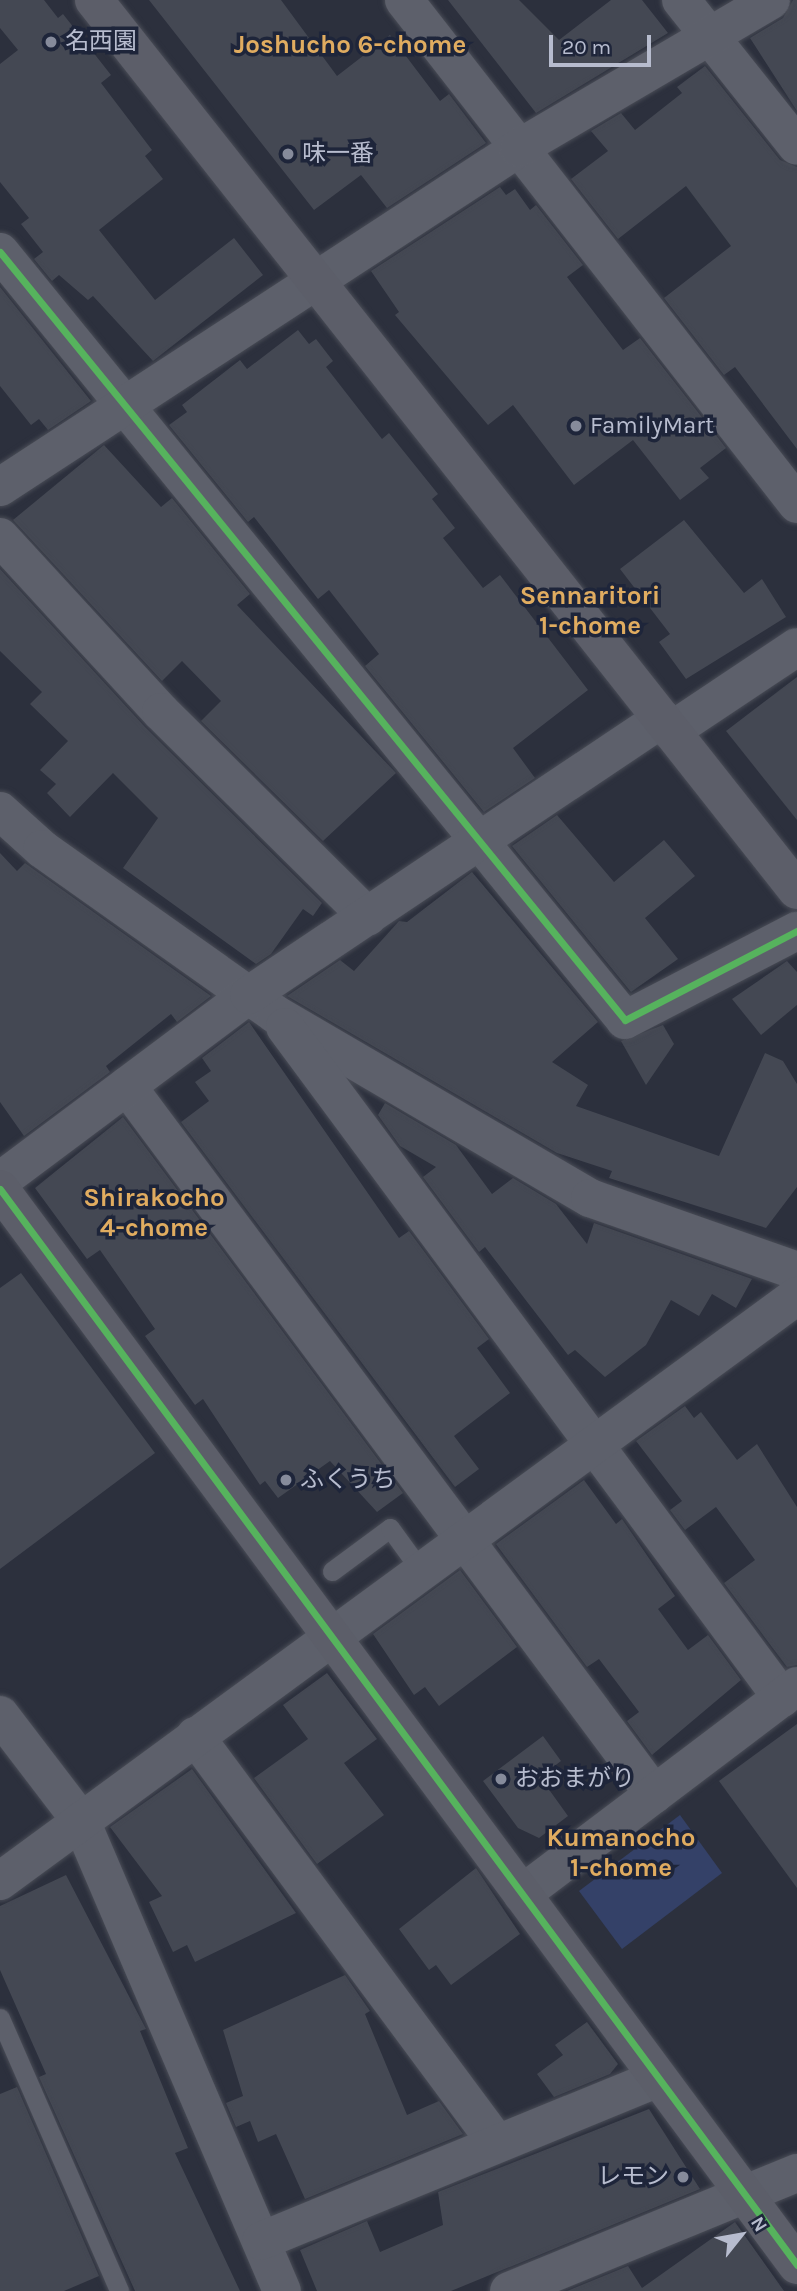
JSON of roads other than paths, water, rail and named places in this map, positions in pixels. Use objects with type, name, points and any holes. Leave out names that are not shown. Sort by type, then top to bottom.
[{"type":"street","points":[[94,0],[797,890]]},
{"type":"street","points":[[404,0],[797,504]]},
{"type":"street","points":[[681,0],[797,146]]},
{"type":"street","points":[[0,487],[125,410],[519,148],[771,0]]},
{"type":"street","points":[[0,252],[125,410],[625,1020],[797,931]]},
{"type":"street","points":[[0,537],[160,712],[368,917]]},
{"type":"street","points":[[0,1181],[127,1086],[262,1005],[368,917],[666,725],[797,647]]},
{"type":"street","points":[[0,811],[42,849],[262,1005],[590,1198],[797,1271]]},
{"type":"street","points":[[262,1005],[590,1443],[789,1692],[522,1894]]},
{"type":"street","points":[[127,1086],[466,1534],[654,1794]]},
{"type":"street","points":[[0,1189],[797,2265]]},
{"type":"street","points":[[0,1881],[419,1568],[797,1296]]},
{"type":"street","points":[[0,1715],[81,1821],[282,2291]]},
{"type":"street","points":[[195,1736],[496,2142]]},
{"type":"street","points":[[261,2241],[496,2142],[658,2078]]},
{"type":"street","points":[[509,2291],[797,2173]]},
{"type":"lane","points":[[332,1571],[390,1528],[419,1568]]},
{"type":"lane","points":[[0,2018],[119,2291]]},
{"type":"water","points":[[680,1815],[722,1873],[622,1949],[579,1891]]},
{"type":"place","name":"名西園","points":[[51,42]]},
{"type":"place","name":"味一番","points":[[288,154]]},
{"type":"place","name":"FamilyMart","points":[[576,426]]},
{"type":"place","name":"ふくうち","points":[[286,1480]]},
{"type":"place","name":"おおまがり","points":[[501,1779]]},
{"type":"place","name":"レモン","points":[[683,2177]]},
{"type":"district","name":"Joshucho 6-chome","points":[[350,45]]},
{"type":"district","name":"Sennaritori 1-chome","points":[[590,611]]},
{"type":"district","name":"Shirakocho 4-chome","points":[[154,1213]]},
{"type":"district","name":"Kumanocho 1-chome","points":[[621,1853]]}]
